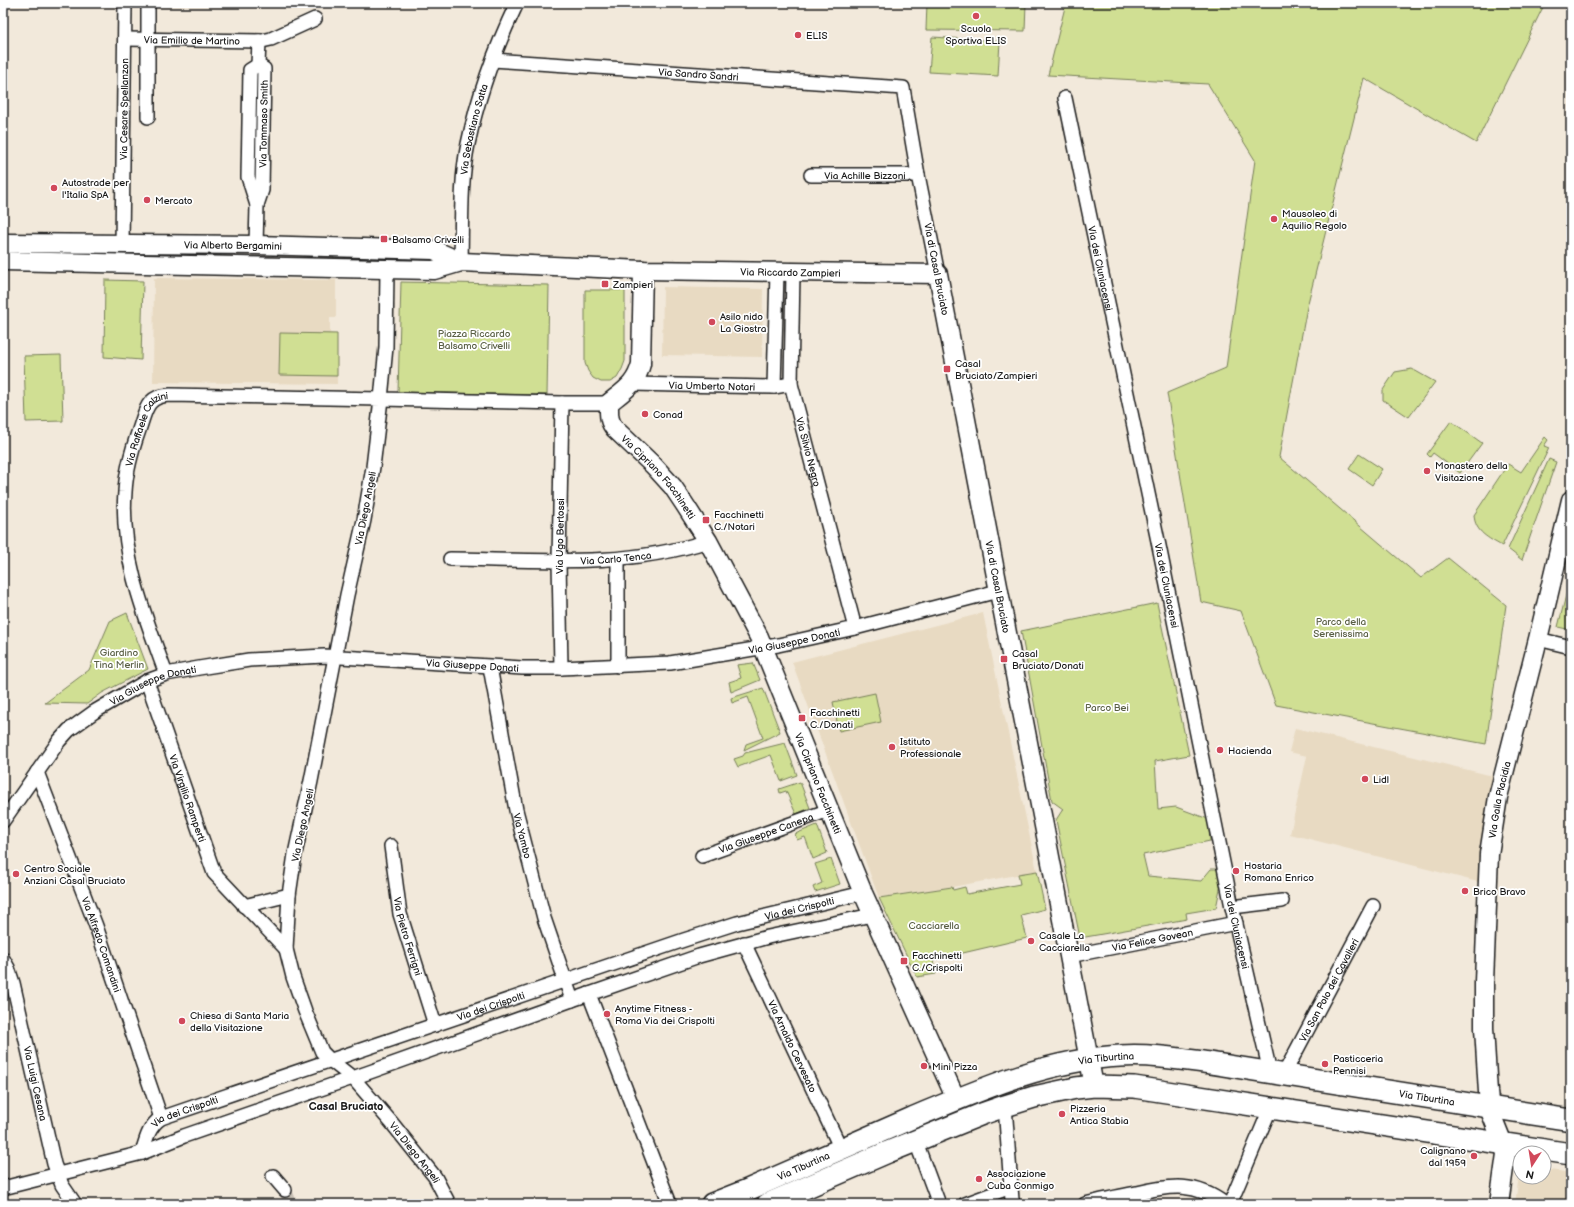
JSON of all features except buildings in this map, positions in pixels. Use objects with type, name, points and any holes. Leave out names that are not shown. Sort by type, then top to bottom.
[{"type":"main road","name":"Via Tiburtina","points":[[712,1204],[748,1197],[841,1149],[956,1099],[1027,1073],[1060,1064],[1118,1056],[1157,1056],[1277,1073],[1571,1120]]},
{"type":"main road","points":[[768,1204],[982,1114],[1034,1097],[1076,1088],[1094,1086],[1134,1088],[1571,1154]]},
{"type":"street","name":"Via Cesare Spellanzon","points":[[122,264],[125,3]]},
{"type":"street","points":[[148,3],[148,117]]},
{"type":"street","name":"Via Sebastiano Satta","points":[[460,262],[468,144],[479,102],[493,60],[516,3]]},
{"type":"street","points":[[259,41],[271,38],[315,19]]},
{"type":"street","name":"Via Emilio de Martino","points":[[125,39],[259,41]]},
{"type":"street","name":"Via Tommaso Smith","points":[[256,245],[257,206],[262,190],[264,69],[258,65],[259,41]]},
{"type":"street","name":"Via Sandro Sandri","points":[[493,60],[903,88]]},
{"type":"street","name":"Via di Casal Bruciato","points":[[903,88],[918,175],[1094,1086]]},
{"type":"street","name":"Via dei Cluniacensi","points":[[1066,98],[1232,907],[1277,1073]]},
{"type":"street","name":"Via Achille Bizzoni","points":[[811,175],[918,175]]},
{"type":"street","name":"Via Alberto Bergamini","points":[[3,243],[256,245],[434,250],[460,262]]},
{"type":"street","name":"Via Alberto Bergamini","points":[[3,261],[387,269]]},
{"type":"street","points":[[460,262],[643,270],[642,356],[639,374],[632,384],[609,403],[381,399],[386,347],[387,269],[434,270],[460,262]]},
{"type":"street","name":"Via Riccardo Zampieri","points":[[643,270],[938,274]]},
{"type":"street","points":[[774,387],[785,272]]},
{"type":"street","name":"Via Silvio Negro","points":[[785,272],[791,384],[855,628]]},
{"type":"street","name":"Via Umberto Notari","points":[[632,384],[774,387],[791,384]]},
{"type":"street","name":"Via Raffaele Calzini","points":[[166,674],[134,582],[127,541],[124,507],[127,472],[131,456],[144,415],[152,400],[158,396],[170,395],[381,399]]},
{"type":"street","name":"Via Diego Angeli","points":[[381,399],[374,467],[295,854],[289,895],[286,949],[293,977],[322,1052],[353,1078],[435,1177],[449,1204]]},
{"type":"street","name":"Via Ugo Bertossi","points":[[561,668],[559,561],[562,403]]},
{"type":"street","name":"Via Cipriano Facchinetti","points":[[609,403],[609,416],[612,425],[673,487],[708,541],[765,648],[872,915],[956,1099]]},
{"type":"street","name":"Via Galla Placidia","points":[[1489,1107],[1484,1028],[1484,982],[1489,848],[1498,797],[1538,640],[1571,500]]},
{"type":"street","name":"Via Carlo Tenca","points":[[450,559],[559,561],[618,560],[673,551],[708,541]]},
{"type":"street","points":[[618,560],[618,666]]},
{"type":"street","name":"Via Giuseppe Donati","points":[[3,821],[59,741],[69,730],[105,705],[147,681],[166,674],[249,660],[335,656],[490,667],[561,668],[670,663],[765,648],[855,628],[998,591]]},
{"type":"street","points":[[1538,640],[1571,647]]},
{"type":"street","name":"Via Yambo","points":[[490,667],[516,810],[544,918],[572,1000]]},
{"type":"street","name":"Via Virgilio Ramperti","points":[[147,681],[214,873],[286,949]]},
{"type":"street","name":"Via Alfredo Comandini","points":[[37,772],[96,926],[162,1118]]},
{"type":"street","name":"Via Giuseppe Canepa","points":[[702,856],[830,810]]},
{"type":"street","name":"Via Pietro Ferrigni","points":[[391,846],[400,914],[435,1025]]},
{"type":"street","name":"Via dei Crispolti","points":[[142,1153],[150,1130],[154,1124],[162,1118],[565,980],[738,923],[863,893]]},
{"type":"street","points":[[244,906],[289,895]]},
{"type":"street","points":[[1232,907],[1282,901]]},
{"type":"street","name":"Via San Polo dei Cavalieri","points":[[1277,1073],[1373,906]]},
{"type":"street","name":"Via dei Crispolti","points":[[3,1188],[142,1153],[184,1136],[699,956],[809,927],[872,915]]},
{"type":"street","name":"Via Felice Govean","points":[[1070,956],[1236,923]]},
{"type":"street","name":"Via Arnaldo Cervesato","points":[[744,943],[841,1149]]},
{"type":"street","name":"Via Luigi Cesana","points":[[3,959],[13,983],[54,1164],[75,1204]]},
{"type":"street","points":[[589,994],[670,1204]]},
{"type":"street","points":[[1027,1073],[1034,1097]]},
{"type":"street","points":[[1005,1106],[1012,1200],[1014,1204]]},
{"type":"street","points":[[1489,1107],[1503,1144],[1506,1158],[1499,1204]]},
{"type":"street","points":[[1230,1204],[1270,1109]]},
{"type":"street","points":[[916,1142],[939,1204]]},
{"type":"street","points":[[273,1176],[286,1190]]},
{"type":"street","points":[[965,1204],[1011,1186]]},
{"type":"street","points":[[1086,1204],[1174,1186],[1205,1192],[1216,1197],[1225,1204]]},
{"type":"shaded area","points":[[154,278],[336,280],[336,318],[330,318],[330,333],[337,334],[337,384],[153,382]]},
{"type":"shaded area","name":"Asilo nido La Giostra","points":[[663,287],[763,289],[762,357],[662,355]]},
{"type":"shaded area","points":[[983,613],[1037,871],[952,887],[879,898],[792,662]]},
{"type":"shaded area","points":[[1295,728],[1493,776],[1478,882],[1290,834],[1307,756],[1289,752]]},
{"type":"shaded area","points":[[1552,1170],[1571,1173],[1571,1204],[1515,1204],[1518,1185],[1552,1185]]},
{"type":"green space","name":"Scuola Sportiva ELIS","points":[[927,3],[1026,3],[1025,31],[926,30]]},
{"type":"green space","name":"Parco della Serenissima","points":[[1066,3],[1545,3],[1476,143],[1364,78],[1307,307],[1279,457],[1421,578],[1448,558],[1506,605],[1486,744],[1276,705],[1241,611],[1201,602],[1167,393],[1226,368],[1255,160],[1208,84],[1048,75]]},
{"type":"green space","points":[[932,37],[1000,41],[998,76],[929,72]]},
{"type":"green space","points":[[105,280],[143,281],[141,360],[104,357]]},
{"type":"green space","name":"Piazza Riccardo Balsamo Crivelli","points":[[401,282],[549,285],[547,395],[398,392]]},
{"type":"green space","points":[[585,290],[625,290],[625,361],[617,378],[610,382],[601,382],[593,378],[585,363]]},
{"type":"green space","points":[[280,333],[337,334],[337,376],[279,375]]},
{"type":"green space","points":[[61,355],[63,421],[26,422],[24,356]]},
{"type":"green space","points":[[1412,369],[1435,382],[1409,417],[1383,400],[1383,390],[1395,372]]},
{"type":"green space","points":[[1451,421],[1482,443],[1460,473],[1433,453],[1430,457],[1427,454]]},
{"type":"green space","points":[[1545,437],[1548,440],[1544,446],[1549,448],[1502,546],[1483,534],[1477,526],[1474,515],[1508,464],[1521,472]]},
{"type":"green space","points":[[1359,454],[1382,469],[1372,485],[1349,469]]},
{"type":"green space","points":[[1549,459],[1556,462],[1522,560],[1508,549]]},
{"type":"green space","points":[[1571,575],[1571,630],[1558,627]]},
{"type":"green space","name":"Parco Bei","points":[[1157,603],[1189,755],[1155,761],[1158,809],[1176,807],[1208,819],[1210,841],[1143,855],[1148,876],[1201,881],[1211,869],[1221,869],[1222,879],[1216,908],[1186,913],[1187,919],[1080,938],[1056,820],[1063,809],[1052,801],[1021,631]]},
{"type":"green space","name":"Giardino Tina Merlin","points":[[127,613],[148,669],[102,693],[87,704],[45,703],[89,670],[110,621]]},
{"type":"green space","points":[[753,663],[760,680],[731,692],[729,682],[741,678],[737,665]]},
{"type":"green space","points":[[763,688],[780,732],[744,750],[746,744],[763,738],[748,697],[732,703],[731,698]]},
{"type":"green space","points":[[875,693],[881,722],[839,731],[833,702]]},
{"type":"green space","points":[[785,743],[797,775],[781,781],[771,755],[738,767],[734,759],[743,756],[745,753]]},
{"type":"green space","points":[[800,782],[810,808],[796,814],[786,791],[780,793],[779,789]]},
{"type":"green space","points":[[817,825],[827,853],[813,859],[805,837],[797,840],[795,834]]},
{"type":"green space","points":[[831,859],[840,884],[815,892],[813,887],[822,883],[815,864]]},
{"type":"green space","name":"Cacciarella","points":[[1037,871],[1045,909],[1021,915],[1027,938],[933,960],[936,974],[917,977],[879,898],[952,887],[953,890],[965,887],[967,894],[1020,884],[1018,874]]},
{"type":"tunnel","points":[[285,1190],[291,1204]]},
{"type":"place","name":"Scuola Sportiva ELIS","points":[[976,16]]},
{"type":"place","name":"ELIS","points":[[798,35]]},
{"type":"place","name":"Autostrade per l'Italia SpA","points":[[54,188]]},
{"type":"place","name":"Mercato","points":[[147,200]]},
{"type":"place","name":"Mausoleo di Aquilio Regolo","points":[[1274,219]]},
{"type":"place","name":"Balsamo Crivelli","points":[[384,239]]},
{"type":"place","name":"Zampieri","points":[[605,284]]},
{"type":"place","name":"Asilo nido La Giostra","points":[[712,322]]},
{"type":"place","name":"Casal Bruciato/Zampieri","points":[[947,369]]},
{"type":"place","name":"Conad","points":[[645,414]]},
{"type":"place","name":"Monastero della Visitazione","points":[[1427,471]]},
{"type":"place","name":"Facchinetti C./Notari","points":[[706,520]]},
{"type":"place","name":"Casal Bruciato/Donati","points":[[1004,659]]},
{"type":"place","name":"Facchinetti C./Donati","points":[[802,718]]},
{"type":"place","name":"Istituto Professionale","points":[[892,747]]},
{"type":"place","name":"Hacienda","points":[[1220,750]]},
{"type":"place","name":"Lidl","points":[[1365,779]]},
{"type":"place","name":"Hostaria Romana Enrico","points":[[1236,871]]},
{"type":"place","name":"Centro Sociale Anziani Casal Bruciato","points":[[16,874]]},
{"type":"place","name":"Brico Bravo","points":[[1465,891]]},
{"type":"place","name":"Casale La Cacciarella","points":[[1031,941]]},
{"type":"place","name":"Facchinetti C./Crispolti","points":[[904,961]]},
{"type":"place","name":"Anytime Fitness - Roma Via dei Crispolti","points":[[607,1014]]},
{"type":"place","name":"Chiesa di Santa Maria della Visitazione","points":[[182,1021]]},
{"type":"place","name":"Pasticceria Pennisi","points":[[1325,1064]]},
{"type":"place","name":"Mini Pizza","points":[[924,1066]]},
{"type":"place","name":"Pizzeria Antica Stabia","points":[[1062,1114]]},
{"type":"place","name":"Calignano dal 1959","points":[[1474,1156]]},
{"type":"place","name":"Associazione Cuba Conmigo","points":[[979,1179]]},
{"type":"district","name":"Casal Bruciato","points":[[346,1106]]}]
